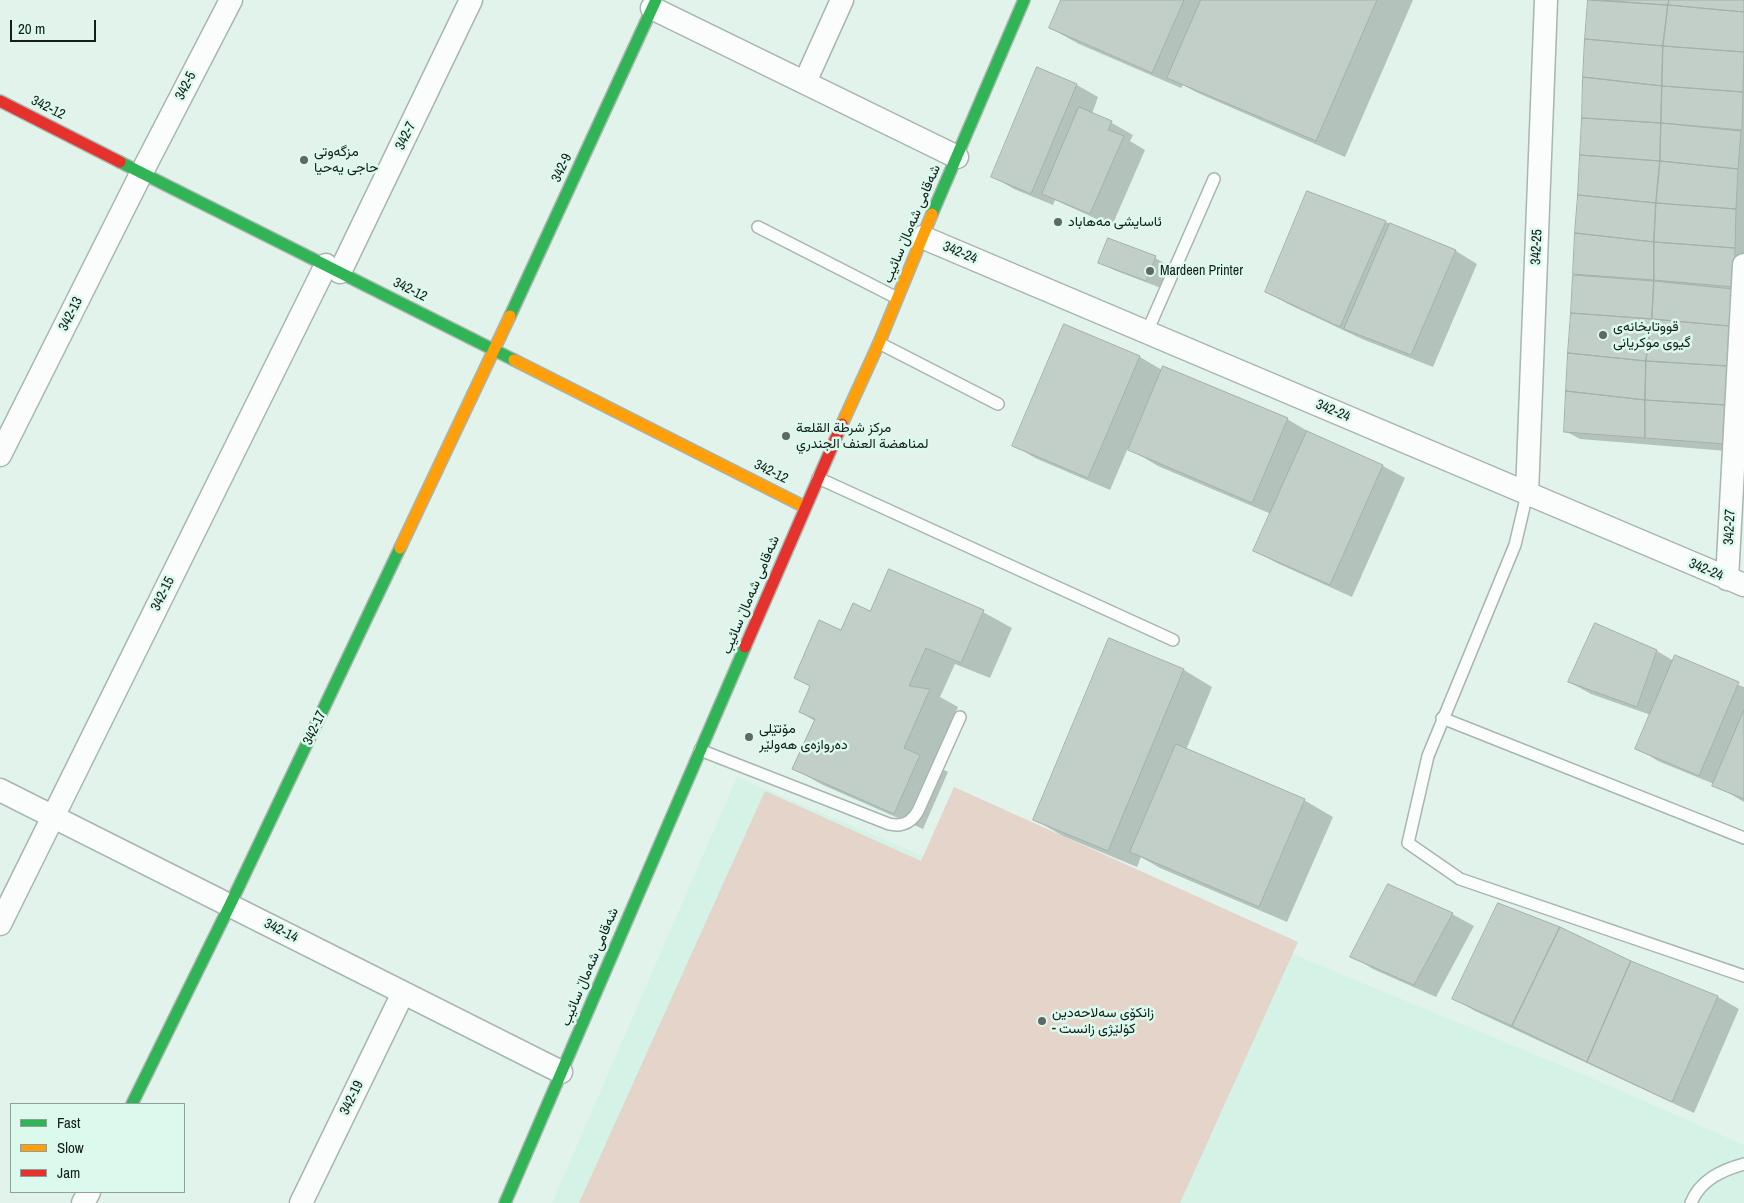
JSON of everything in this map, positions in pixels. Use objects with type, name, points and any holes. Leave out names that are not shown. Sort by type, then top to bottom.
[{"type":"street","name":"342-5","points":[[142,172],[231,0]]},
{"type":"street","name":"342-7","points":[[333,268],[471,0]]},
{"type":"street","points":[[805,82],[842,0]]},
{"type":"street","name":"شەقامی شەماڵ سائیب","points":[[505,1203],[805,507],[879,343],[922,237],[1024,0]]},
{"type":"street","name":"342-25","points":[[1527,494],[1546,0]]},
{"type":"street","points":[[654,4],[805,82],[957,157]]},
{"type":"street","name":"342-9","points":[[494,350],[654,4]]},
{"type":"street","name":"342-12","points":[[0,101],[805,507]]},
{"type":"street","name":"342-13","points":[[0,455],[142,172]]},
{"type":"street","name":"342-24","points":[[922,237],[1735,582]]},
{"type":"street","name":"342-27","points":[[1735,582],[1744,265]]},
{"type":"street","name":"342-15","points":[[0,924],[333,268]]},
{"type":"street","name":"342-17","points":[[132,1103],[230,905],[494,350]]},
{"type":"street","name":"342-14","points":[[0,790],[561,1072]]},
{"type":"street","name":"342-19","points":[[301,1203],[403,993]]},
{"type":"lane","points":[[1147,332],[1214,179]]},
{"type":"lane","points":[[758,227],[897,298]]},
{"type":"lane","points":[[879,343],[998,404]]},
{"type":"lane","points":[[818,478],[1173,640]]},
{"type":"lane","points":[[1527,494],[1515,546],[1442,718],[1428,756],[1408,843],[1460,880],[1744,976]]},
{"type":"lane","points":[[700,750],[896,826],[910,822],[918,811],[960,717]]},
{"type":"lane","points":[[1442,718],[1744,838]]},
{"type":"lane","points":[[1690,1203],[1694,1195],[1709,1179],[1723,1170],[1744,1164]]},
{"type":"shaded area","name":"زانکۆی سەلاحەدین - کۆلێژی زانست","points":[[737,777],[923,856],[958,802],[1307,960],[1601,1082],[1744,1145],[1744,1203],[552,1203]]},
{"type":"shaded area","name":"زانکۆی سەلاحەدین - کۆلێژی زانست","points":[[954,787],[1298,942],[1180,1203],[579,1203],[765,791],[921,861]]},
{"type":"building","points":[[1061,0],[1184,0],[1152,73],[1049,28]]},
{"type":"building","points":[[1201,0],[1377,0],[1316,141],[1167,78]]},
{"type":"building","points":[[1588,0],[1668,5],[1663,46],[1585,39]]},
{"type":"building","points":[[1601,0],[1669,0],[1668,5]]},
{"type":"building","points":[[1669,0],[1744,0],[1744,12],[1668,5]]},
{"type":"building","points":[[1668,5],[1744,12],[1744,52],[1663,46]]},
{"type":"building","points":[[1585,39],[1663,46],[1662,86],[1583,77]]},
{"type":"building","points":[[1663,46],[1744,52],[1743,92],[1662,86]]},
{"type":"building","points":[[1037,67],[1077,84],[1031,194],[991,177]]},
{"type":"building","points":[[1583,77],[1662,86],[1661,123],[1582,118]]},
{"type":"building","points":[[1662,86],[1743,92],[1742,130],[1661,123]]},
{"type":"building","points":[[1079,107],[1112,121],[1108,130],[1124,136],[1090,214],[1042,194]]},
{"type":"building","points":[[1582,118],[1661,123],[1660,161],[1580,155]]},
{"type":"building","points":[[1661,123],[1741,131],[1738,169],[1660,161]]},
{"type":"building","points":[[1580,155],[1660,161],[1656,203],[1578,195]]},
{"type":"building","points":[[1660,161],[1738,169],[1736,209],[1656,203]]},
{"type":"building","points":[[1307,191],[1386,221],[1340,327],[1265,292]]},
{"type":"building","points":[[1578,195],[1656,203],[1654,242],[1575,233]]},
{"type":"building","points":[[1656,203],[1736,209],[1735,248],[1654,242]]},
{"type":"building","points":[[1390,223],[1456,250],[1411,355],[1344,329]]},
{"type":"building","points":[[1575,233],[1654,242],[1654,280],[1573,274]]},
{"type":"building","points":[[1108,238],[1156,256],[1146,281],[1098,263]]},
{"type":"building","points":[[1654,242],[1735,248],[1734,287],[1654,280]]},
{"type":"building","points":[[1573,275],[1654,281],[1652,319],[1571,313]]},
{"type":"building","points":[[1654,281],[1733,289],[1729,326],[1652,319]]},
{"type":"building","points":[[1571,313],[1652,319],[1646,361],[1568,353]]},
{"type":"building","points":[[1652,319],[1729,326],[1727,366],[1646,361]]},
{"type":"building","points":[[1064,324],[1140,356],[1088,478],[1012,446]]},
{"type":"building","points":[[1568,353],[1646,361],[1645,400],[1566,391]]},
{"type":"building","points":[[1646,361],[1727,366],[1726,405],[1645,400]]},
{"type":"building","points":[[1163,366],[1288,418],[1252,503],[1128,450]]},
{"type":"building","points":[[1566,391],[1645,400],[1645,438],[1564,432]]},
{"type":"building","points":[[1645,400],[1726,405],[1725,444],[1645,438]]},
{"type":"building","points":[[1307,431],[1383,465],[1330,585],[1253,551]]},
{"type":"building","points":[[889,569],[984,610],[961,663],[926,648],[909,686],[930,689],[904,748],[920,755],[894,814],[792,769],[815,719],[799,712],[810,686],[794,678],[819,620],[841,630],[853,603],[870,611]]},
{"type":"building","points":[[1595,623],[1657,650],[1637,707],[1568,682]]},
{"type":"building","points":[[1109,638],[1184,669],[1108,851],[1033,820]]},
{"type":"building","points":[[1675,655],[1739,682],[1699,776],[1635,749]]},
{"type":"building","points":[[1744,710],[1744,799],[1712,786]]},
{"type":"building","points":[[1176,744],[1305,799],[1259,907],[1130,852]]},
{"type":"building","points":[[1388,884],[1453,913],[1414,985],[1350,957]]},
{"type":"building","points":[[1498,903],[1560,927],[1512,1026],[1452,999]]},
{"type":"building","points":[[1560,927],[1631,961],[1587,1062],[1512,1026]]},
{"type":"building","points":[[1631,961],[1718,996],[1672,1102],[1587,1062]]},
{"type":"traffic: fast","points":[[510,316],[656,0]]},
{"type":"traffic: fast","points":[[932,214],[1024,0]]},
{"type":"traffic: fast","points":[[120,162],[514,360]]},
{"type":"traffic: fast","points":[[132,1103],[230,905],[400,548]]},
{"type":"traffic: fast","points":[[505,1203],[745,647]]},
{"type":"traffic: slow","points":[[842,424],[879,343],[932,214]]},
{"type":"traffic: slow","points":[[400,548],[510,316]]},
{"type":"traffic: slow","points":[[514,360],[805,507]]},
{"type":"traffic: jam","points":[[0,101],[120,162]]},
{"type":"traffic: jam","points":[[745,647],[842,424]]},
{"type":"place","name":"مزگەوتی حاجی یەحیا","points":[[304,160]]},
{"type":"place","name":"ئاسایشی مەهاباد","points":[[1058,222]]},
{"type":"place","name":"Mardeen Printer","points":[[1150,271]]},
{"type":"place","name":"قووتابخانەی گيوی موكريانی","points":[[1603,335]]},
{"type":"place","name":"مركز شرطة القلعة لمناهضة العنف الجندري","points":[[786,436]]},
{"type":"place","name":"مۆتێلی دەروازەی هەولێر","points":[[749,737]]},
{"type":"place","name":"زانکۆی سەلاحەدین - کۆلێژی زانست","points":[[1042,1021]]}]
